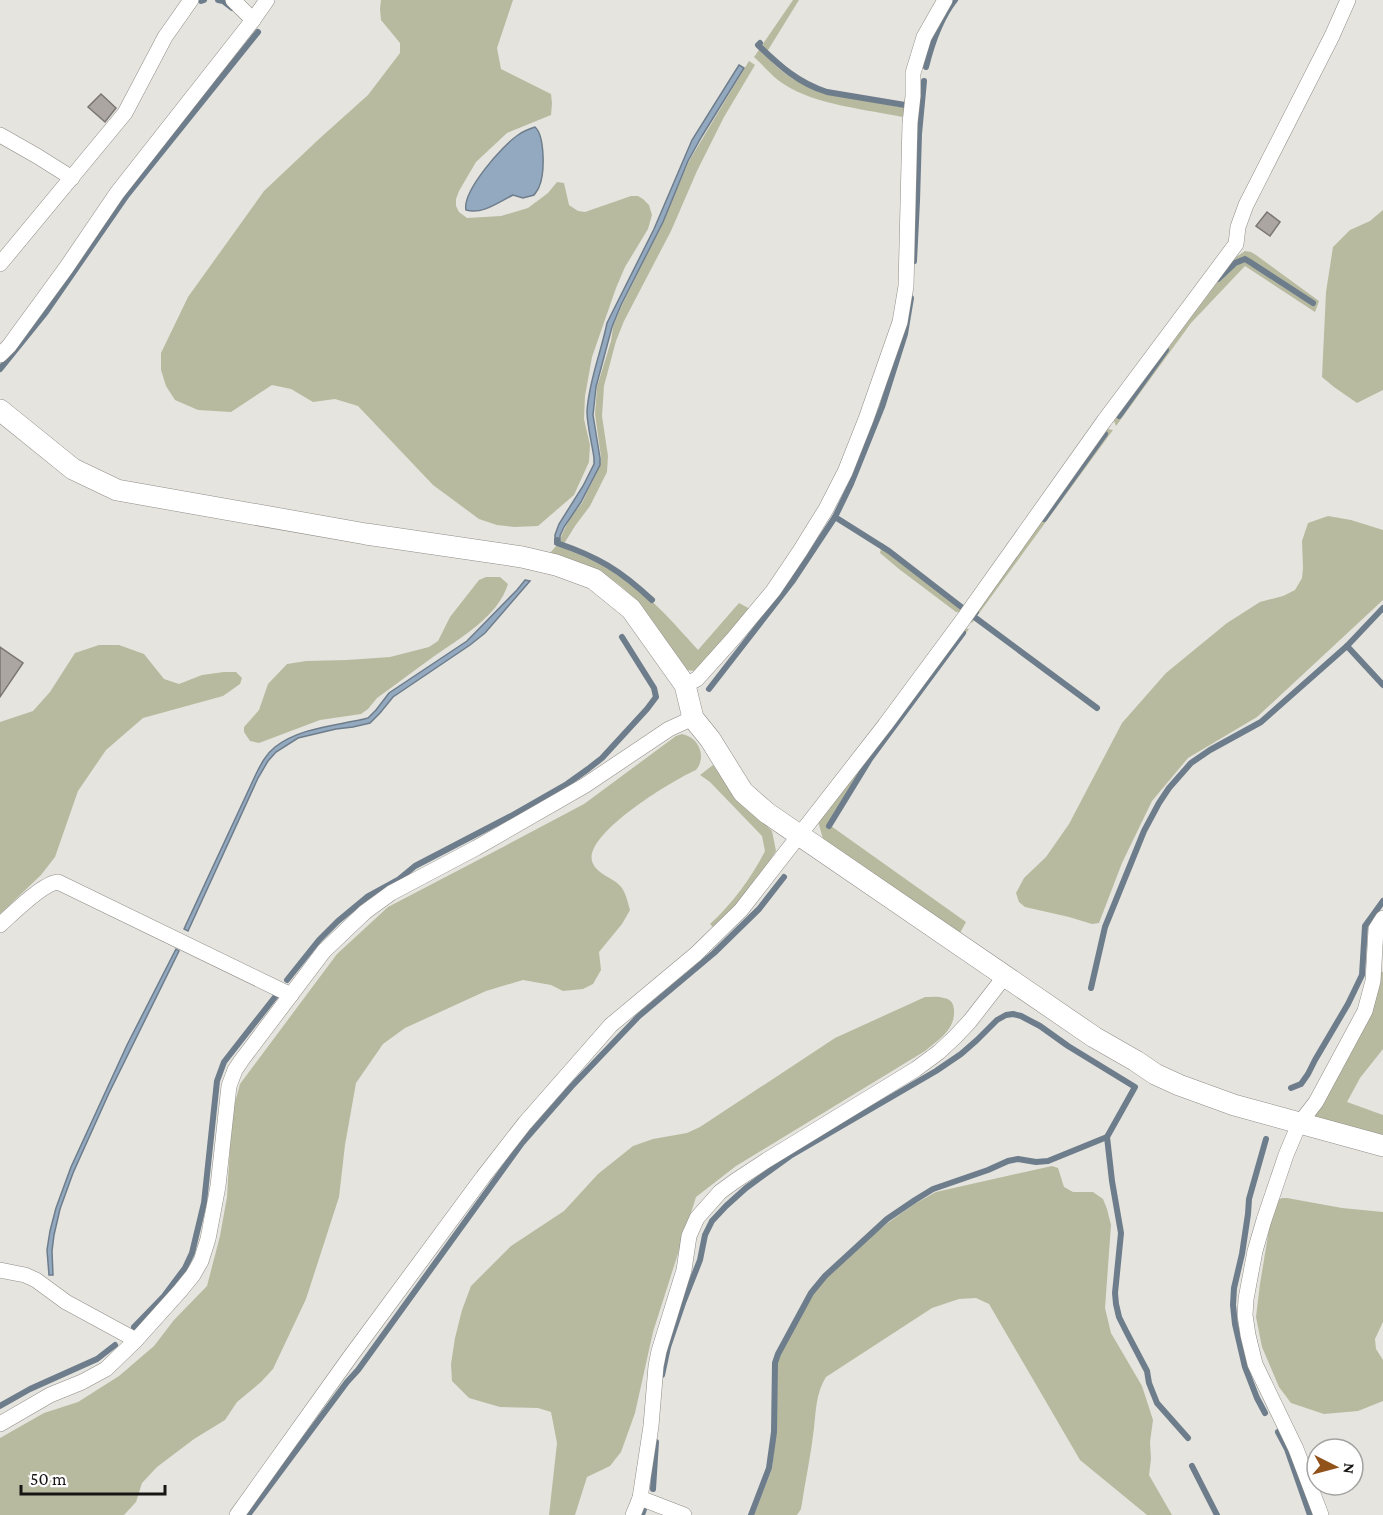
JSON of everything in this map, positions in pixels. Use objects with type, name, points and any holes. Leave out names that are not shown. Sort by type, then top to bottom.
[{"type":"street","points":[[0,264],[125,113],[165,37],[191,0]]},
{"type":"street","points":[[233,0],[253,20]]},
{"type":"street","points":[[0,355],[66,268],[117,193],[267,0]]},
{"type":"street","points":[[685,685],[697,679],[773,591],[826,509],[840,482],[866,419],[900,322],[906,286],[913,73],[924,37],[945,0]]},
{"type":"street","points":[[237,1515],[483,1176],[525,1123],[611,1025],[696,954],[741,910],[892,716],[962,621],[1104,421],[1236,243],[1238,227],[1246,205],[1348,0]]},
{"type":"street","points":[[0,135],[72,178]]},
{"type":"street","points":[[0,410],[74,470],[117,490],[366,534],[522,557],[556,565],[594,579],[631,609],[685,685],[693,718],[710,739],[743,792],[767,813],[1094,1037],[1155,1074],[1234,1105],[1383,1146]]},
{"type":"street","points":[[0,1424],[50,1395],[106,1369],[136,1340],[193,1275],[201,1261],[208,1239],[218,1186],[231,1078],[324,951],[365,912],[391,893],[476,848],[584,786],[669,729],[693,718]]},
{"type":"street","points":[[0,925],[38,892],[53,882],[58,882],[291,995]]},
{"type":"street","points":[[1321,1515],[1296,1449],[1255,1364],[1245,1315],[1246,1299],[1264,1220],[1286,1155],[1299,1124],[1316,1102],[1365,1011],[1373,981],[1376,929],[1383,918]]},
{"type":"street","points":[[633,1515],[640,1497],[659,1351],[684,1270],[689,1236],[697,1218],[720,1192],[735,1181],[916,1069],[939,1052],[970,1021],[1005,976]]},
{"type":"street","points":[[0,1270],[25,1275],[36,1280],[66,1302],[136,1340]]},
{"type":"street","points":[[640,1497],[684,1515]]},
{"type":"green space","points":[[381,0],[513,0],[497,48],[501,69],[551,94],[551,115],[507,133],[476,162],[456,199],[459,212],[467,218],[501,216],[528,208],[548,193],[557,182],[564,183],[569,205],[578,211],[585,212],[631,196],[638,196],[649,205],[652,215],[648,229],[625,267],[616,288],[592,357],[585,396],[584,419],[590,445],[589,462],[574,495],[538,526],[497,525],[479,519],[433,485],[358,406],[335,399],[313,402],[291,389],[272,385],[231,412],[198,410],[175,400],[166,386],[161,370],[161,353],[188,297],[264,191],[368,95],[400,53],[400,43],[381,20]]},
{"type":"green space","points":[[793,0],[799,0],[765,55],[771,62],[801,83],[826,94],[907,108],[902,117],[835,104],[804,94],[778,80],[754,57]]},
{"type":"green space","points":[[749,61],[755,65],[724,117],[616,341],[604,386],[602,416],[608,456],[607,472],[590,506],[562,547],[601,564],[637,588],[698,650],[739,603],[752,610],[695,671],[683,668],[646,612],[623,588],[594,569],[550,553],[557,545],[560,546],[565,528],[582,503],[600,466],[601,457],[595,414],[597,387],[613,327],[660,229],[689,161]]},
{"type":"green space","points":[[1383,210],[1383,390],[1357,403],[1322,377],[1326,292],[1333,247],[1350,230],[1370,221]]},
{"type":"green space","points":[[1245,251],[1256,255],[1319,301],[1315,312],[1245,266],[1191,323],[1116,426],[1114,421],[1236,257]]},
{"type":"green space","points":[[1107,429],[1113,430],[972,623],[968,619]]},
{"type":"green space","points":[[1328,516],[1383,530],[1383,600],[1257,717],[1188,758],[1152,801],[1122,863],[1099,923],[1092,924],[1025,907],[1019,902],[1016,893],[1024,878],[1046,857],[1069,824],[1122,723],[1166,673],[1227,623],[1260,602],[1295,590],[1302,578],[1302,541],[1308,523]]},
{"type":"green space","points":[[882,543],[966,608],[962,612],[956,612],[899,569],[880,553]]},
{"type":"green space","points":[[486,577],[500,577],[508,584],[496,607],[487,617],[377,698],[361,714],[320,720],[259,743],[250,741],[244,732],[244,727],[259,710],[268,684],[287,664],[390,657],[429,647],[438,641],[450,617],[479,580]]},
{"type":"green space","points":[[964,628],[969,629],[870,763],[831,826],[966,922],[960,933],[823,839],[818,821]]},
{"type":"green space","points":[[99,645],[119,645],[144,654],[164,679],[179,684],[202,675],[224,672],[236,672],[242,678],[240,684],[223,696],[143,718],[106,750],[78,791],[55,857],[41,875],[0,914],[0,722],[33,711],[50,692],[75,653]]},
{"type":"green space","points":[[682,734],[693,739],[700,748],[701,759],[696,770],[669,784],[633,809],[602,836],[594,849],[592,861],[594,866],[622,888],[630,910],[622,924],[599,952],[601,970],[593,984],[583,989],[563,991],[551,985],[523,980],[486,991],[405,1028],[383,1044],[356,1083],[339,1197],[306,1299],[273,1369],[237,1402],[225,1420],[194,1439],[157,1467],[142,1483],[136,1502],[124,1515],[0,1515],[0,1438],[44,1413],[78,1402],[119,1376],[154,1346],[174,1320],[207,1286],[227,1197],[232,1113],[240,1084],[337,954],[388,907],[584,804],[676,736]]},
{"type":"green space","points":[[713,765],[742,804],[772,831],[776,851],[760,876],[746,891],[746,897],[716,930],[710,924],[741,890],[765,851],[762,836],[710,782],[700,775]]},
{"type":"green space","points":[[1377,971],[1383,972],[1383,1049],[1360,1078],[1347,1102],[1383,1115],[1383,1135],[1313,1116]]},
{"type":"green space","points":[[925,997],[946,999],[953,1004],[952,1024],[940,1039],[925,1051],[736,1166],[696,1197],[653,1332],[635,1413],[621,1452],[610,1466],[587,1477],[575,1515],[549,1515],[557,1443],[551,1412],[538,1408],[500,1407],[469,1398],[452,1381],[451,1364],[455,1338],[471,1286],[511,1246],[564,1211],[598,1174],[633,1146],[653,1139],[687,1133],[700,1127],[835,1038]]},
{"type":"green space","points":[[1052,1166],[1058,1168],[1064,1187],[1073,1192],[1093,1192],[1103,1199],[1107,1209],[1111,1225],[1105,1308],[1111,1333],[1142,1386],[1153,1420],[1149,1475],[1172,1515],[1147,1515],[1080,1460],[989,1304],[976,1298],[959,1299],[932,1308],[826,1377],[817,1402],[801,1509],[797,1515],[754,1515],[772,1469],[776,1432],[777,1364],[780,1354],[813,1294],[826,1278],[859,1246],[889,1222],[936,1192]]},
{"type":"green space","points":[[1282,1198],[1383,1212],[1383,1322],[1375,1339],[1376,1349],[1383,1360],[1383,1401],[1358,1411],[1324,1414],[1291,1403],[1279,1387],[1262,1347],[1256,1317],[1272,1211],[1276,1201]]},
{"type":"water","points":[[739,65],[744,68],[688,161],[663,222],[612,327],[596,387],[593,415],[600,465],[581,502],[564,527],[560,536],[560,545],[555,544],[559,524],[594,464],[587,411],[590,388],[607,323],[654,229],[692,140]]},
{"type":"water","points":[[535,127],[541,138],[543,165],[541,181],[534,195],[523,198],[513,195],[478,211],[466,210],[470,192],[494,158],[511,140]]},
{"type":"water","points":[[525,580],[530,581],[485,633],[393,697],[370,723],[298,738],[276,752],[258,778],[188,931],[184,929],[256,774],[272,750],[285,740],[307,731],[368,718],[389,693],[467,641]]},
{"type":"water","points":[[176,949],[179,951],[109,1093],[73,1173],[60,1209],[52,1251],[53,1275],[49,1275],[47,1250],[50,1231],[71,1167],[127,1045]]},
{"type":"building","points":[[101,94],[116,108],[105,122],[88,107]]},
{"type":"building","points":[[1267,212],[1280,222],[1270,236],[1256,226]]},
{"type":"building","points":[[0,647],[23,663],[0,697]]},
{"type":"waterway","points":[[218,0],[232,8]]},
{"type":"waterway","points":[[926,67],[937,32],[955,0]]},
{"type":"waterway","points":[[0,369],[46,312],[127,195],[258,32]]},
{"type":"waterway","points":[[760,43],[758,45],[782,67],[798,79],[817,88],[827,92],[911,106]]},
{"type":"waterway","points":[[914,261],[919,134],[924,81]]},
{"type":"waterway","points":[[1218,279],[1235,263],[1245,259],[1313,303]]},
{"type":"waterway","points":[[709,689],[792,582],[835,517],[882,407],[905,334],[911,298]]},
{"type":"waterway","points":[[1119,416],[1166,350]]},
{"type":"waterway","points":[[1044,519],[1105,434]]},
{"type":"waterway","points":[[835,517],[889,551],[964,609]]},
{"type":"waterway","points":[[557,540],[557,543],[608,566],[652,600]]},
{"type":"waterway","points":[[1091,988],[1105,927],[1144,831],[1169,788],[1191,763],[1261,722],[1347,646],[1383,608]]},
{"type":"waterway","points":[[976,612],[973,616],[1097,708]]},
{"type":"waterway","points":[[829,826],[870,759],[963,633]]},
{"type":"waterway","points":[[287,980],[319,940],[367,897],[398,880],[415,866],[567,784],[602,758],[656,697],[654,688],[622,637]]},
{"type":"waterway","points":[[1347,646],[1383,685]]},
{"type":"waterway","points":[[248,1515],[358,1370],[522,1143],[571,1087],[639,1016],[714,953],[759,909],[784,877]]},
{"type":"waterway","points":[[1291,1088],[1301,1084],[1308,1074],[1348,1004],[1362,975],[1365,926],[1383,901]]},
{"type":"waterway","points":[[134,1327],[164,1296],[185,1268],[192,1253],[204,1203],[217,1081],[224,1062],[275,997]]},
{"type":"waterway","points":[[662,1375],[668,1347],[700,1260],[705,1235],[712,1221],[726,1206],[746,1188],[790,1156],[936,1071],[961,1054],[997,1020],[1013,1014],[1040,1026],[1135,1087],[1107,1137],[1121,1233],[1116,1304],[1119,1317],[1147,1371],[1157,1403],[1188,1438]]},
{"type":"waterway","points":[[751,1515],[769,1468],[774,1432],[775,1363],[811,1293],[825,1276],[887,1219],[933,1189],[1008,1161],[1018,1159],[1048,1161],[1107,1137]]},
{"type":"waterway","points":[[1265,1413],[1245,1367],[1233,1305],[1249,1199],[1266,1139]]},
{"type":"waterway","points":[[0,1406],[30,1389],[97,1359],[115,1345]]},
{"type":"waterway","points":[[1278,1432],[1287,1449],[1310,1515]]},
{"type":"waterway","points":[[653,1489],[656,1442]]},
{"type":"waterway","points":[[1192,1466],[1217,1515]]},
{"type":"waterway","points":[[642,1515],[644,1509]]}]
